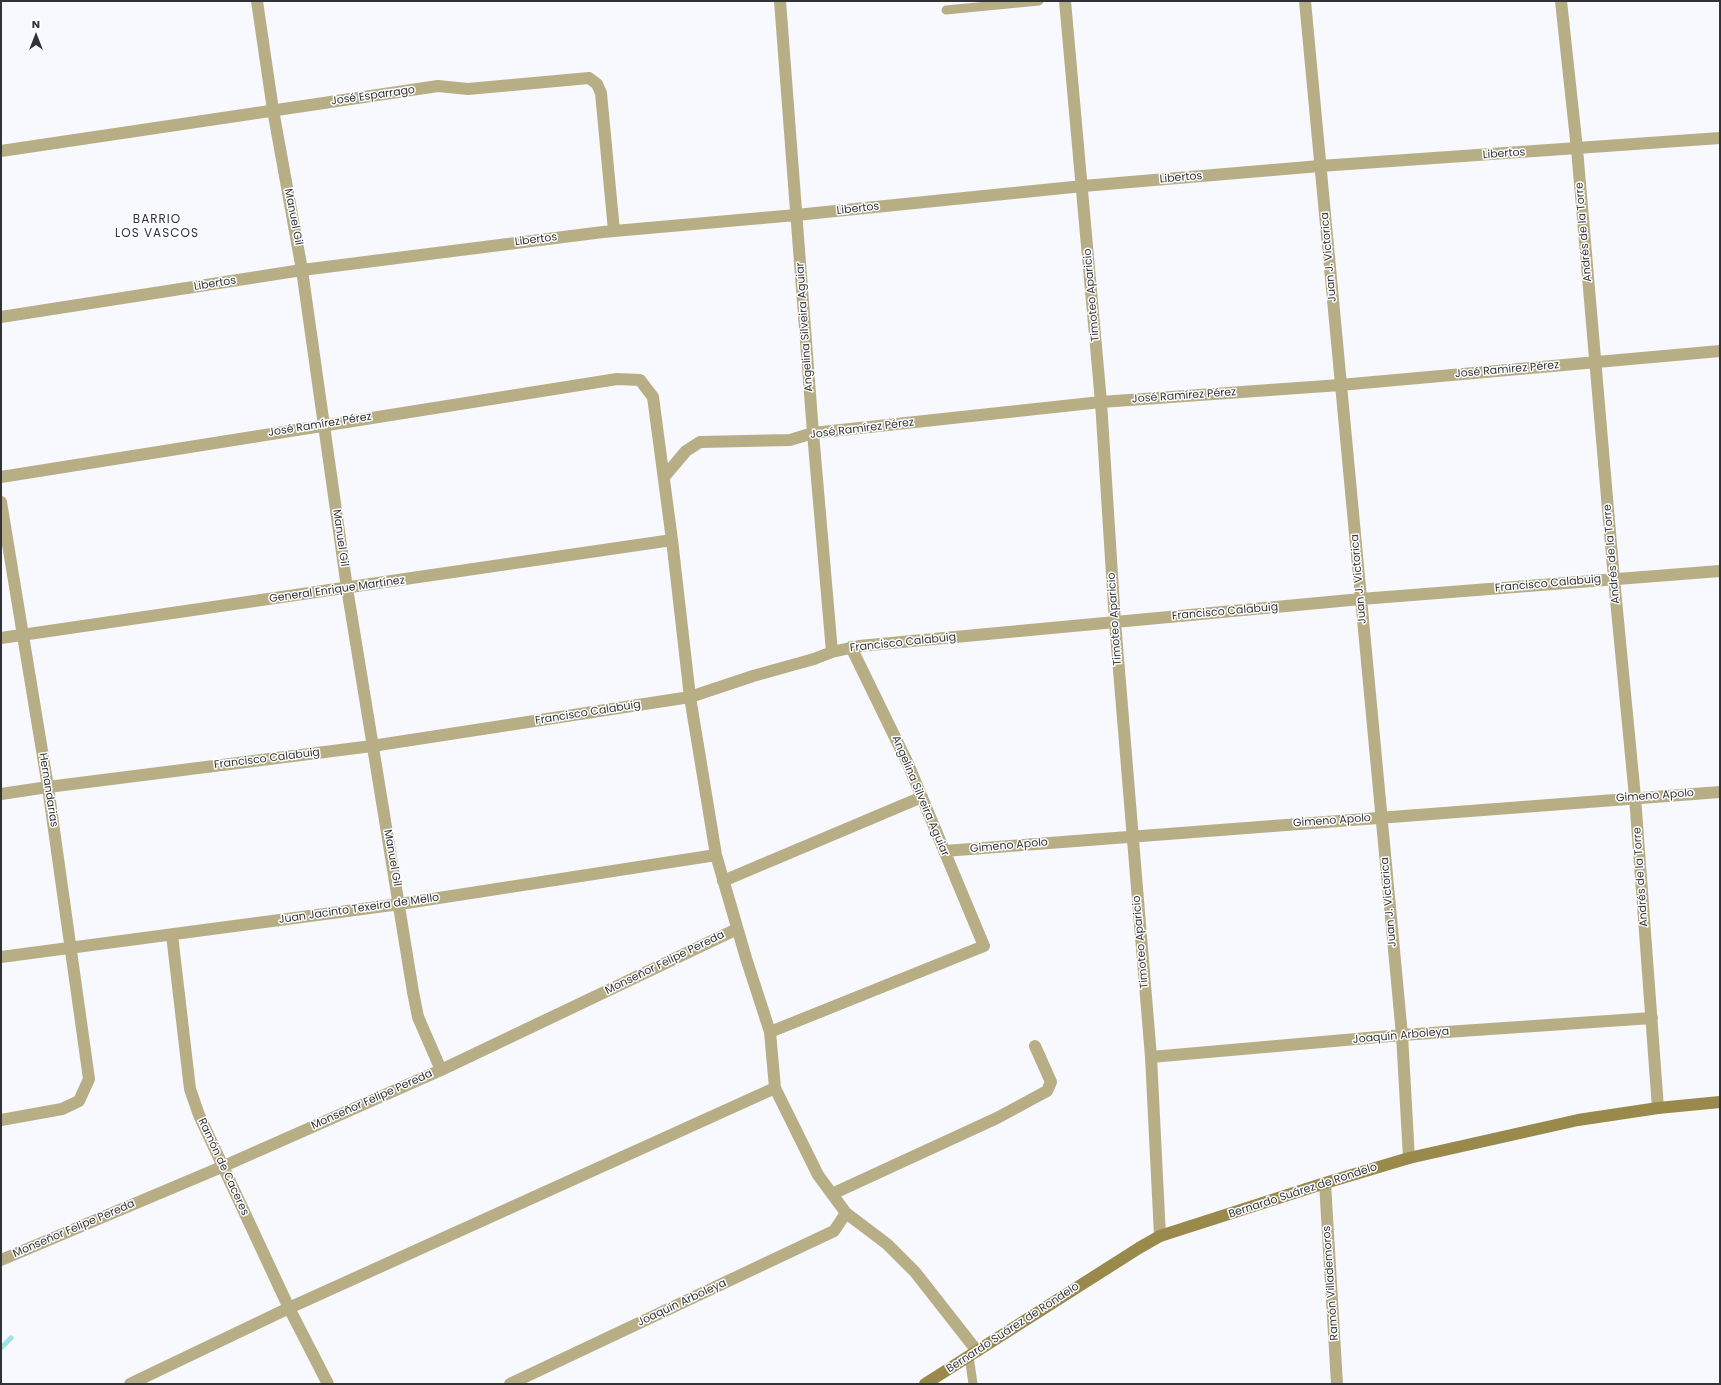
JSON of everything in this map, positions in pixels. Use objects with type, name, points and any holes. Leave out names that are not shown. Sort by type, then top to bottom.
[{"type":"street","name":"Manuel Gil","points":[[257,1],[273,110],[302,270],[372,746],[400,904],[413,992],[418,1017],[441,1070]]},
{"type":"street","name":"Angelina Silveira Aguiar","points":[[780,1],[813,433],[832,652]]},
{"type":"street","name":"Timoteo Aparicio","points":[[1065,1],[1101,402],[1115,622],[1151,1057],[1160,1236]]},
{"type":"street","name":"Juan J. Victorica","points":[[1305,1],[1402,1035],[1408,1158]]},
{"type":"street","name":"Andrés de la Torre","points":[[1561,1],[1577,149],[1614,579],[1635,797],[1658,1108]]},
{"type":"street","name":"José Esparrago","points":[[1,150],[438,86],[468,88],[589,78],[597,84],[601,93],[614,231]]},
{"type":"street","name":"Libertos","points":[[1,317],[302,270],[614,231],[796,215],[1082,186],[1320,166],[1720,138]]},
{"type":"street","name":"José Ramírez Pérez","points":[[664,477],[686,451],[700,442],[790,440],[813,433],[1101,402],[1340,385],[1720,351]]},
{"type":"street","name":"José Ramírez Pérez","points":[[1,476],[617,379],[640,380],[653,397],[664,477]]},
{"type":"street","points":[[664,477],[690,697],[716,855],[737,929],[770,1032],[775,1088],[818,1176],[846,1213],[887,1244],[915,1272],[973,1354]]},
{"type":"street","name":"Hernandarias","points":[[1,502],[48,787],[88,1079],[79,1101],[62,1109],[1,1120]]},
{"type":"street","name":"General Enrique Martínez","points":[[1,638],[23,636],[672,540]]},
{"type":"street","name":"Francisco Calabuig","points":[[1,794],[372,746],[690,697],[852,647],[1361,599],[1720,571]]},
{"type":"street","name":"Angelina Silveira Aguiar","points":[[770,1032],[984,946],[908,764],[852,647]]},
{"type":"street","name":"Gimeno Apolo","points":[[944,851],[1635,797],[1720,792]]},
{"type":"street","points":[[723,882],[922,797]]},
{"type":"street","name":"Juan Jacinto Texeira de Mello","points":[[1,957],[400,904],[716,855]]},
{"type":"street","name":"Monseñor Felipe Pereda","points":[[1,1260],[224,1166],[441,1070],[737,929]]},
{"type":"street","name":"Ramón de Caceres","points":[[172,935],[190,1088],[198,1115],[224,1166],[289,1308],[328,1384]]},
{"type":"street","name":"Joaquín Arboleya","points":[[1151,1057],[1402,1035],[1652,1018]]},
{"type":"street","points":[[832,1194],[997,1118],[1047,1091],[1051,1082],[1035,1046]]},
{"type":"street","points":[[130,1384],[289,1308],[775,1088]]},
{"type":"street","name":"Bernardo Suárez de Rondelo","points":[[925,1384],[1160,1236],[1408,1158],[1578,1120],[1658,1108],[1720,1102]]},
{"type":"street","name":"Ramón Villademoros","points":[[1325,1183],[1337,1384]]},
{"type":"street","name":"Joaquín Arboleya","points":[[510,1384],[834,1231],[846,1213]]},
{"type":"lane","points":[[946,10],[1038,1]]},
{"type":"lane","points":[[973,1354],[973,1384]]},
{"type":"waterway","points":[[1,1348],[11,1338]]},
{"type":"district","name":"BARRIO LOS VASCOS","points":[[157,227]]}]
